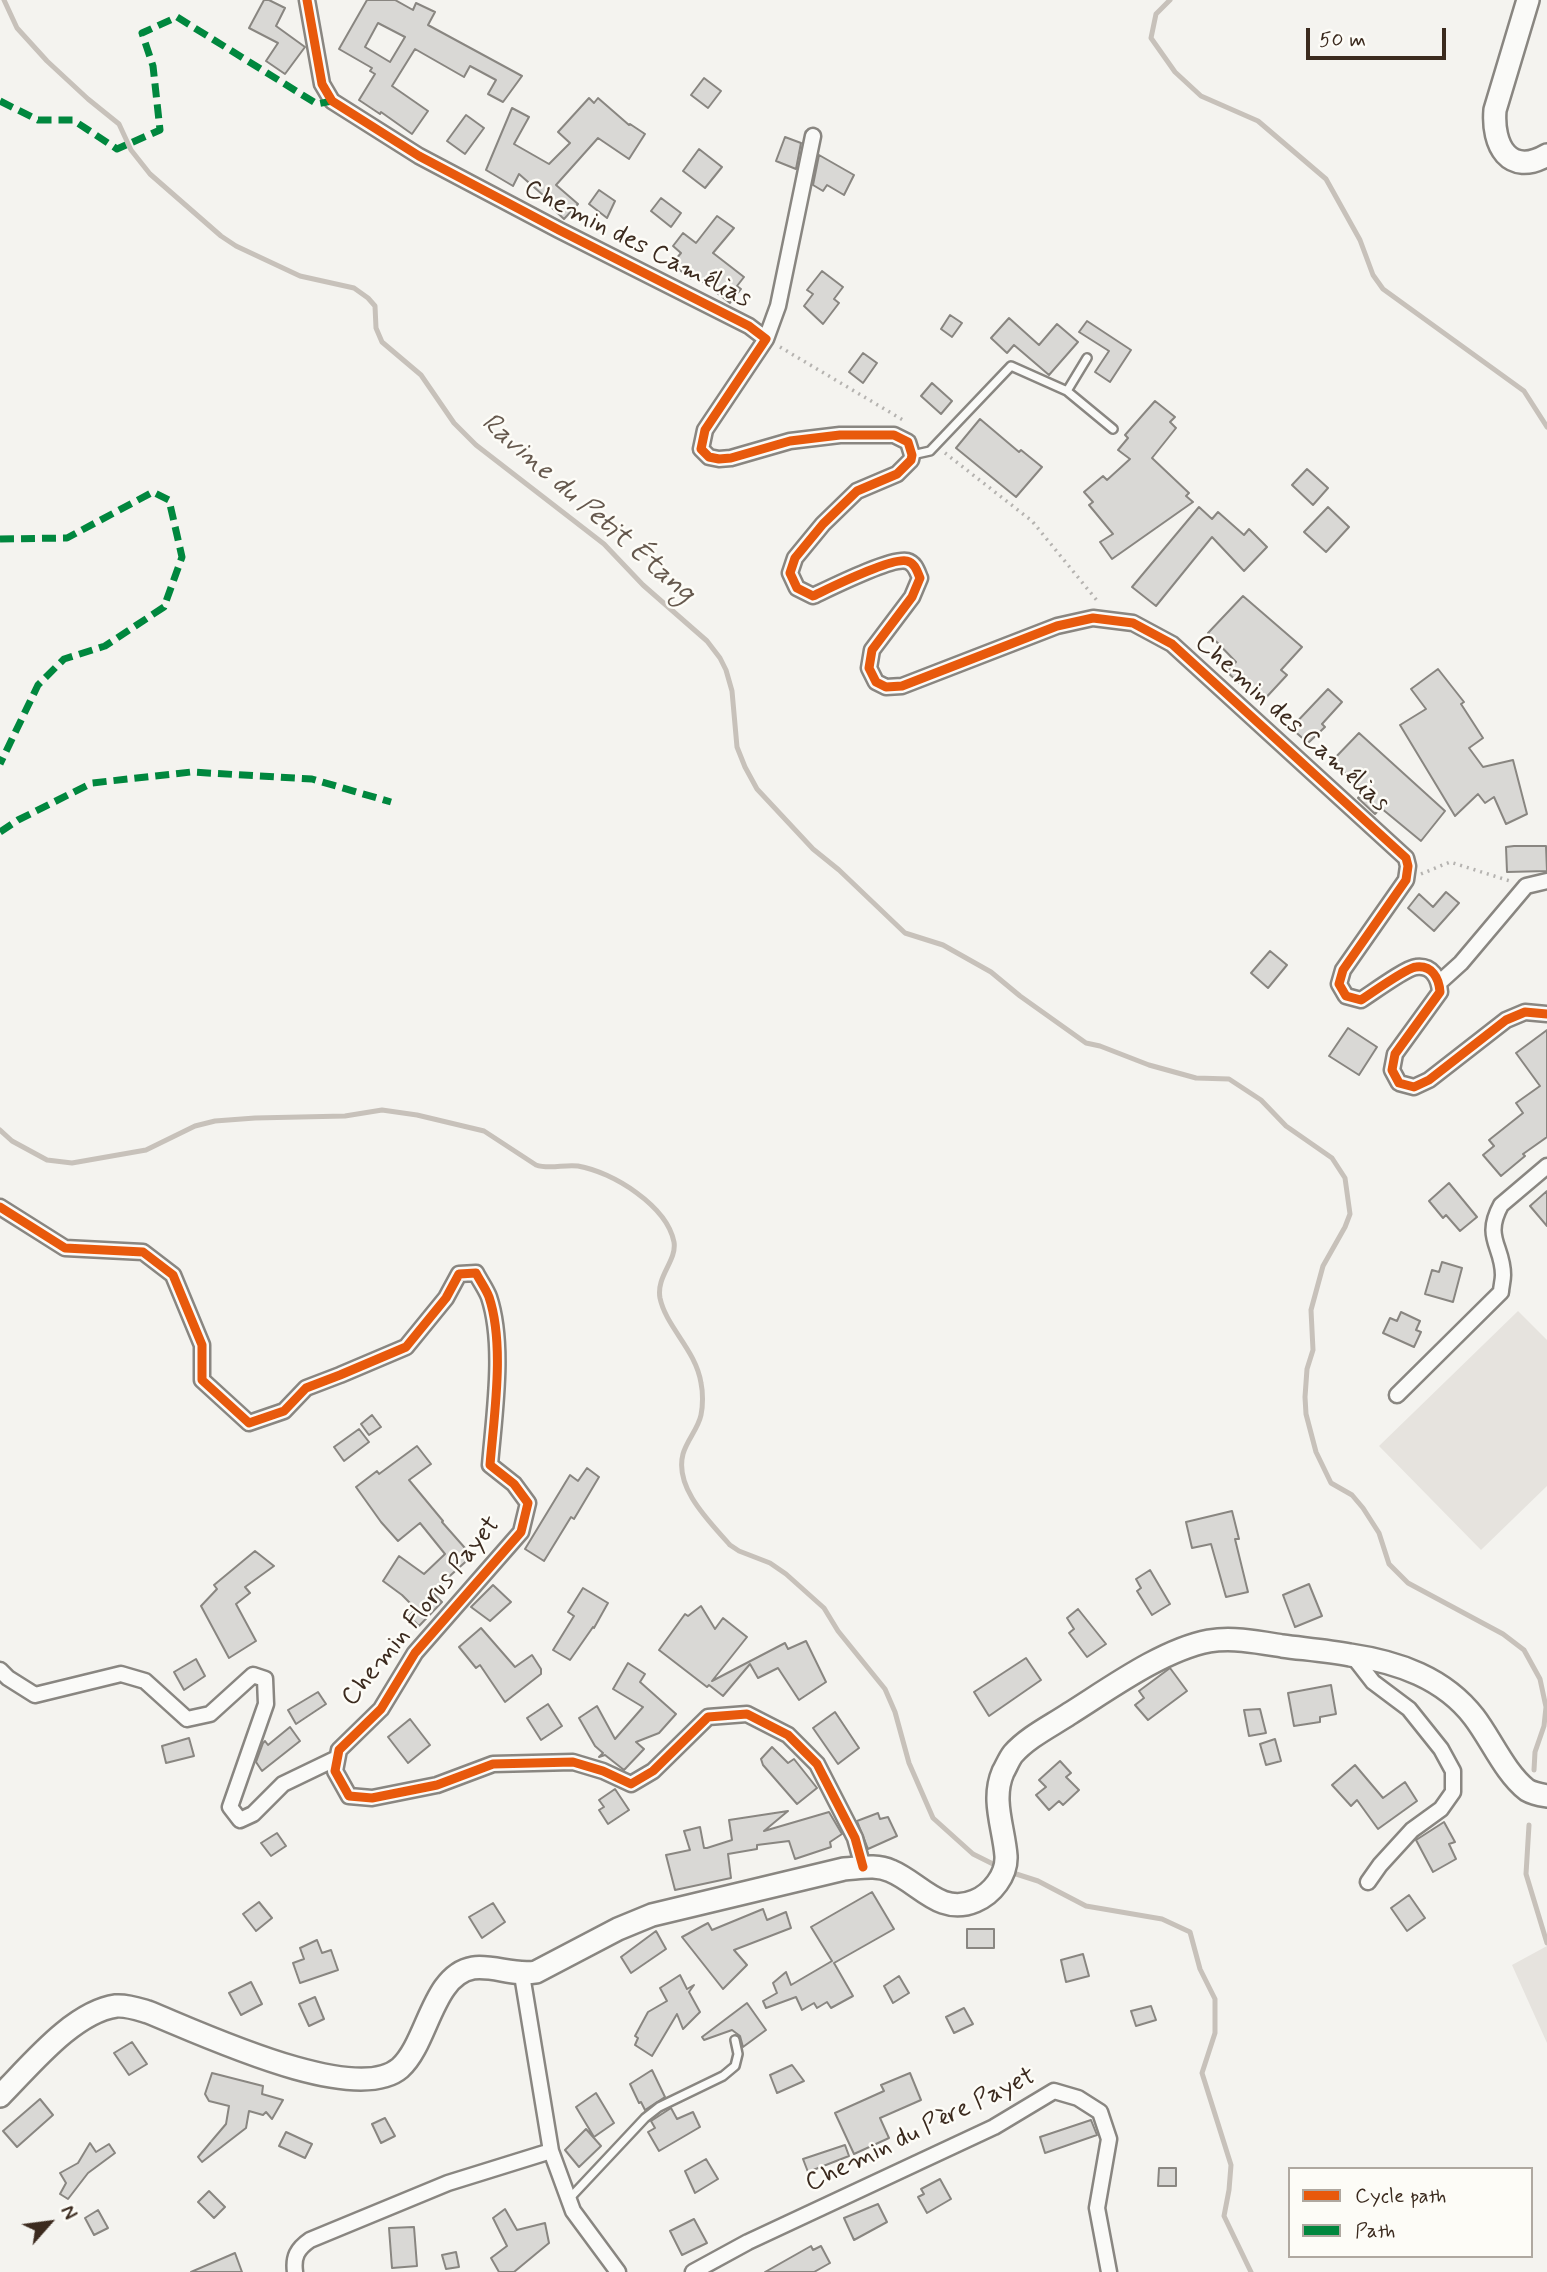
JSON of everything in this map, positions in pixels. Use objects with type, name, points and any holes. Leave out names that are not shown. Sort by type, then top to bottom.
[{"type":"main road","points":[[1528,0],[1495,110],[1494,125],[1496,141],[1506,155],[1522,163],[1547,155]]},
{"type":"main road","points":[[0,2096],[68,2029],[86,2017],[117,2006],[148,2012],[289,2068],[365,2079],[383,2076],[399,2069],[411,2053],[442,1992],[454,1976],[473,1968],[522,1975],[536,1972],[618,1929],[652,1915],[844,1869],[873,1866],[889,1869],[935,1898],[957,1906],[975,1901],[991,1893],[1003,1867],[998,1793],[1002,1774],[1013,1755],[1031,1739],[1142,1668],[1208,1641],[1233,1639],[1352,1655],[1404,1667],[1428,1677],[1473,1716],[1512,1772],[1529,1791],[1547,1796]]},
{"type":"street","name":"Chemin des Camélias","points":[[307,0],[322,84],[332,102],[419,156],[749,326],[766,339],[705,430],[701,449],[709,457],[719,460],[731,458],[790,441],[839,435],[894,435],[908,442],[911,460],[897,474],[857,491],[823,524],[795,558],[790,573],[797,588],[813,596],[892,561],[906,561],[916,567],[920,578],[912,597],[873,650],[869,668],[876,682],[886,687],[902,686],[1057,625],[1093,618],[1133,623],[1172,644],[1406,858],[1406,880]]},
{"type":"street","points":[[766,339],[778,306],[813,136]]},
{"type":"street","points":[[1406,880],[1343,970],[1339,984],[1346,996],[1361,1000],[1414,967],[1428,968],[1436,975],[1440,982],[1440,992],[1395,1054],[1392,1070],[1399,1083],[1414,1087],[1429,1080],[1506,1020],[1525,1012],[1547,1014]]},
{"type":"street","points":[[1440,982],[1461,963],[1526,886],[1547,881]]},
{"type":"street","points":[[1397,1395],[1501,1292],[1503,1274],[1492,1230],[1496,1214],[1501,1205],[1547,1166]]},
{"type":"street","name":"Chemin Florus Payet","points":[[0,1207],[65,1248],[143,1252],[173,1275],[202,1345],[202,1380],[249,1423],[284,1411],[306,1388],[406,1347],[446,1298],[459,1274],[476,1273],[488,1296],[495,1328],[496,1381],[490,1465],[514,1484],[528,1503],[520,1532],[415,1653],[381,1709],[339,1750],[337,1758]]},
{"type":"street","points":[[1352,1655],[1373,1682],[1409,1709],[1441,1749],[1454,1771],[1453,1792],[1441,1809],[1412,1830],[1368,1882]]},
{"type":"street","points":[[0,1670],[35,1695],[121,1674],[145,1681],[187,1719],[210,1714],[253,1675],[265,1679],[266,1704],[230,1807],[240,1820],[253,1814],[283,1784],[337,1758]]},
{"type":"street","points":[[337,1758],[335,1771],[349,1796],[372,1798],[437,1786],[493,1764],[573,1762],[603,1771],[631,1784],[653,1771],[708,1717],[747,1714],[788,1735],[817,1764],[855,1838],[863,1867]]},
{"type":"street","points":[[522,1975],[551,2151],[573,2211],[618,2272]]},
{"type":"street","name":"Chemin du Père Payet","points":[[693,2272],[748,2242],[994,2127],[1054,2091],[1078,2098],[1100,2112],[1108,2138],[1097,2208],[1109,2272]]},
{"type":"street","points":[[295,2272],[293,2261],[300,2247],[310,2240],[448,2183],[551,2151]]},
{"type":"lane","points":[[1067,391],[1087,358]]},
{"type":"lane","points":[[912,454],[933,449],[1011,366],[1067,391],[1113,429]]},
{"type":"lane","points":[[569,2200],[645,2118],[659,2107],[723,2076],[735,2066],[738,2054],[734,2040]]},
{"type":"path","points":[[766,339],[907,424]]},
{"type":"path","points":[[933,449],[1032,521],[1113,621]]},
{"type":"path","points":[[1406,880],[1450,862],[1526,886]]},
{"type":"shaded area","points":[[1518,1311],[1547,1340],[1547,1486],[1481,1550],[1379,1446]]},
{"type":"shaded area","points":[[1547,1946],[1547,2043],[1512,1965]]},
{"type":"building","points":[[264,0],[285,8],[276,26],[305,47],[285,74],[266,61],[278,43],[249,28]]},
{"type":"building","points":[[367,0],[395,0],[413,10],[416,3],[435,12],[428,25],[522,76],[503,102],[488,94],[496,80],[470,66],[464,77],[415,49],[392,86],[428,111],[412,134],[359,100],[375,74],[370,71],[372,68],[339,49]],"holes":[[[378,23],[405,37],[390,62],[365,47]]]},
{"type":"building","points":[[704,78],[721,91],[708,108],[691,95]]},
{"type":"building","points":[[589,98],[594,103],[598,98],[629,125],[645,134],[629,159],[598,138],[556,185],[578,204],[564,219],[549,205],[552,203],[519,174],[513,186],[486,170],[512,108],[529,117],[514,144],[549,164],[570,143],[558,132]]},
{"type":"building","points":[[466,115],[484,128],[465,154],[447,141]]},
{"type":"building","points":[[785,137],[801,143],[796,169],[776,161]]},
{"type":"building","points":[[699,149],[722,167],[705,188],[683,171]]},
{"type":"building","points":[[819,155],[854,175],[844,195],[827,185],[823,191],[813,185]]},
{"type":"building","points":[[599,190],[615,201],[607,218],[589,204]]},
{"type":"building","points":[[661,198],[681,213],[671,227],[651,211]]},
{"type":"building","points":[[717,216],[734,228],[713,253],[744,277],[737,286],[741,289],[730,303],[694,275],[691,279],[672,264],[681,253],[673,246],[683,233],[696,243]]},
{"type":"building","points":[[822,271],[843,287],[834,299],[839,303],[823,324],[804,306],[813,294],[807,290]]},
{"type":"building","points":[[950,315],[962,323],[952,337],[941,329]]},
{"type":"building","points":[[1009,318],[1039,345],[1057,324],[1078,342],[1049,375],[1014,345],[1007,353],[991,338]]},
{"type":"building","points":[[1087,321],[1131,350],[1110,382],[1095,372],[1109,351],[1079,332]]},
{"type":"building","points":[[863,353],[877,363],[863,383],[849,372]]},
{"type":"building","points":[[932,383],[952,401],[941,414],[921,396]]},
{"type":"building","points":[[1155,401],[1175,417],[1170,422],[1176,428],[1152,458],[1189,493],[1186,496],[1193,502],[1112,559],[1100,542],[1113,534],[1089,505],[1093,502],[1084,492],[1103,476],[1107,480],[1130,459],[1118,450],[1128,438],[1125,435]]},
{"type":"building","points":[[980,419],[1019,452],[1021,450],[1042,467],[1016,497],[956,448]]},
{"type":"building","points":[[1307,469],[1328,488],[1313,505],[1292,485]]},
{"type":"building","points":[[1199,507],[1212,519],[1218,512],[1244,535],[1249,529],[1267,547],[1244,571],[1212,537],[1156,606],[1132,587]]},
{"type":"building","points":[[1328,507],[1349,527],[1326,552],[1304,532]]},
{"type":"building","points":[[1243,596],[1302,647],[1281,670],[1287,675],[1261,703],[1227,672],[1236,662],[1208,633]]},
{"type":"building","points":[[1438,669],[1464,702],[1461,704],[1483,738],[1469,748],[1483,767],[1513,760],[1527,814],[1506,824],[1494,797],[1485,803],[1478,794],[1455,816],[1400,725],[1426,709],[1411,689]]},
{"type":"building","points":[[1328,689],[1342,702],[1322,724],[1325,727],[1308,743],[1291,728]]},
{"type":"building","points":[[1359,733],[1445,811],[1421,841],[1381,808],[1375,814],[1358,798],[1364,791],[1332,761]]},
{"type":"building","points":[[1546,846],[1547,871],[1507,872],[1506,847]]},
{"type":"building","points":[[1446,892],[1459,903],[1434,931],[1408,908],[1419,894],[1433,907]]},
{"type":"building","points":[[1270,951],[1287,965],[1268,988],[1251,973]]},
{"type":"building","points":[[1348,1028],[1377,1047],[1359,1075],[1329,1056]]},
{"type":"building","points":[[1547,1030],[1547,1137],[1523,1154],[1525,1156],[1501,1176],[1483,1155],[1494,1146],[1489,1140],[1523,1113],[1516,1103],[1540,1086],[1516,1053]]},
{"type":"building","points":[[1449,1183],[1477,1217],[1460,1231],[1446,1215],[1443,1218],[1429,1201]]},
{"type":"building","points":[[1547,1191],[1547,1226],[1530,1206]]},
{"type":"building","points":[[1442,1262],[1462,1268],[1453,1302],[1425,1294],[1432,1270],[1439,1272]]},
{"type":"building","points":[[1401,1312],[1420,1321],[1416,1330],[1421,1332],[1414,1347],[1383,1333],[1390,1318],[1397,1321]]},
{"type":"building","points":[[372,1415],[381,1427],[369,1435],[361,1424]]},
{"type":"building","points":[[359,1429],[369,1442],[344,1461],[334,1447]]},
{"type":"building","points":[[417,1446],[431,1464],[409,1480],[472,1556],[432,1592],[442,1602],[419,1626],[409,1616],[416,1609],[383,1581],[399,1556],[424,1574],[445,1554],[420,1523],[398,1541],[356,1487]]},
{"type":"building","points":[[587,1468],[599,1477],[544,1561],[525,1549],[570,1475],[578,1481]]},
{"type":"building","points":[[1232,1511],[1239,1539],[1235,1539],[1248,1592],[1226,1597],[1211,1544],[1192,1548],[1186,1522]]},
{"type":"building","points":[[255,1551],[274,1566],[245,1587],[250,1593],[236,1604],[256,1641],[229,1658],[201,1606],[217,1589],[214,1585]]},
{"type":"building","points":[[1150,1570],[1170,1604],[1152,1615],[1137,1591],[1141,1588],[1136,1579]]},
{"type":"building","points":[[1309,1584],[1322,1616],[1295,1627],[1283,1595]]},
{"type":"building","points":[[493,1585],[511,1602],[490,1621],[471,1607]]},
{"type":"building","points":[[583,1588],[608,1603],[594,1628],[570,1660],[553,1650],[574,1616],[568,1612]]},
{"type":"building","points":[[701,1606],[715,1629],[723,1618],[747,1637],[712,1681],[785,1643],[788,1649],[806,1641],[826,1682],[799,1700],[778,1668],[758,1678],[750,1664],[723,1696],[709,1685],[707,1687],[659,1650],[685,1614],[688,1616]]},
{"type":"building","points":[[1078,1609],[1106,1644],[1087,1657],[1069,1633],[1074,1629],[1067,1618]]},
{"type":"building","points":[[481,1628],[515,1667],[532,1655],[541,1669],[541,1674],[505,1702],[480,1665],[476,1668],[459,1647]]},
{"type":"building","points":[[1026,1658],[1041,1680],[989,1716],[974,1692]]},
{"type":"building","points":[[196,1659],[205,1676],[184,1690],[174,1672]]},
{"type":"building","points":[[628,1663],[645,1674],[640,1682],[676,1714],[659,1733],[636,1742],[644,1749],[624,1770],[605,1755],[599,1757],[603,1753],[595,1746],[579,1718],[597,1706],[615,1739],[643,1707],[613,1689]]},
{"type":"building","points":[[1170,1668],[1187,1691],[1148,1720],[1135,1705],[1144,1698],[1139,1691]]},
{"type":"building","points":[[1331,1685],[1336,1714],[1320,1717],[1320,1722],[1294,1726],[1288,1693]]},
{"type":"building","points":[[318,1692],[326,1704],[296,1724],[288,1710]]},
{"type":"building","points":[[548,1704],[562,1726],[541,1740],[527,1718]]},
{"type":"building","points":[[1260,1709],[1266,1733],[1249,1736],[1244,1710]]},
{"type":"building","points":[[835,1712],[859,1748],[838,1764],[813,1728]]},
{"type":"building","points":[[410,1719],[430,1745],[408,1763],[388,1737]]},
{"type":"building","points":[[290,1727],[300,1741],[262,1771],[256,1762],[263,1743],[265,1741],[268,1745]]},
{"type":"building","points":[[189,1738],[194,1756],[166,1763],[162,1746]]},
{"type":"building","points":[[1275,1739],[1281,1761],[1266,1765],[1260,1744]]},
{"type":"building","points":[[772,1747],[788,1763],[794,1759],[817,1788],[797,1804],[763,1765],[761,1759]]},
{"type":"building","points":[[1060,1761],[1071,1773],[1066,1777],[1079,1790],[1063,1805],[1059,1801],[1049,1810],[1036,1795],[1046,1787],[1039,1780]]},
{"type":"building","points":[[1355,1765],[1383,1798],[1405,1782],[1417,1801],[1378,1829],[1357,1800],[1351,1806],[1332,1785]]},
{"type":"building","points":[[615,1789],[629,1810],[608,1824],[599,1810],[604,1807],[599,1800]]},
{"type":"building","points":[[788,1811],[764,1831],[829,1812],[842,1834],[830,1842],[831,1847],[795,1859],[789,1841],[757,1845],[757,1849],[728,1854],[731,1878],[675,1890],[666,1855],[690,1850],[684,1831],[700,1827],[704,1848],[707,1848],[732,1840],[729,1820]]},
{"type":"building","points":[[878,1813],[880,1819],[888,1817],[897,1836],[868,1849],[857,1821]]},
{"type":"building","points":[[1444,1822],[1455,1842],[1449,1844],[1456,1859],[1433,1872],[1416,1840]]},
{"type":"building","points":[[277,1833],[286,1846],[271,1856],[261,1843]]},
{"type":"building","points":[[872,1892],[894,1929],[834,1963],[853,1996],[831,2008],[827,2002],[817,2008],[814,2003],[802,2010],[796,1997],[766,2008],[763,2001],[777,1993],[773,1983],[786,1972],[791,1985],[832,1961],[811,1927]]},
{"type":"building","points":[[1409,1895],[1425,1918],[1407,1931],[1391,1908]]},
{"type":"building","points":[[259,1902],[272,1918],[256,1931],[243,1914]]},
{"type":"building","points":[[493,1903],[505,1922],[482,1938],[469,1917]]},
{"type":"building","points":[[763,1909],[767,1920],[786,1912],[791,1928],[734,1950],[747,1965],[723,1989],[682,1937],[708,1923],[712,1930]]},
{"type":"building","points":[[967,1929],[994,1929],[994,1948],[967,1948]]},
{"type":"building","points":[[656,1931],[666,1949],[631,1973],[621,1957]]},
{"type":"building","points":[[317,1940],[322,1953],[331,1950],[338,1970],[300,1983],[293,1963],[304,1959],[300,1948]]},
{"type":"building","points":[[1083,1954],[1089,1976],[1066,1982],[1061,1960]]},
{"type":"building","points":[[680,1975],[687,1989],[694,1985],[689,1992],[700,2012],[683,2029],[677,2014],[652,2056],[635,2045],[638,2038],[635,2036],[648,2012],[667,2001],[660,1988]]},
{"type":"building","points":[[899,1976],[909,1993],[893,2003],[884,1986]]},
{"type":"building","points":[[251,1982],[262,2004],[241,2015],[229,1993]]},
{"type":"building","points":[[315,1997],[324,2019],[309,2026],[299,2004]]},
{"type":"building","points":[[747,2003],[766,2030],[743,2047],[740,2036],[732,2030],[704,2040],[702,2037]]},
{"type":"building","points":[[1151,2006],[1156,2020],[1136,2026],[1131,2011]]},
{"type":"building","points":[[964,2008],[973,2024],[954,2033],[946,2017]]},
{"type":"building","points":[[132,2042],[147,2064],[129,2075],[114,2053]]},
{"type":"building","points":[[792,2065],[804,2081],[777,2093],[770,2075]]},
{"type":"building","points":[[652,2070],[665,2097],[645,2110],[630,2084]]},
{"type":"building","points":[[212,2073],[263,2086],[262,2094],[283,2100],[272,2119],[266,2112],[263,2115],[249,2111],[246,2128],[202,2162],[198,2157],[226,2124],[229,2106],[209,2101],[205,2094]]},
{"type":"building","points":[[910,2073],[921,2100],[880,2118],[889,2138],[854,2154],[835,2113],[884,2091],[881,2085]]},
{"type":"building","points":[[596,2093],[614,2123],[594,2137],[576,2107]]},
{"type":"building","points":[[40,2099],[53,2115],[17,2147],[3,2131]]},
{"type":"building","points":[[671,2108],[677,2119],[693,2112],[700,2127],[659,2151],[648,2132],[655,2128],[651,2121]]},
{"type":"building","points":[[385,2118],[395,2136],[381,2143],[372,2124]]},
{"type":"building","points":[[1091,2120],[1097,2135],[1045,2153],[1040,2137]]},
{"type":"building","points":[[586,2129],[601,2146],[579,2167],[565,2150]]},
{"type":"building","points":[[286,2132],[312,2144],[305,2158],[279,2146]]},
{"type":"building","points":[[90,2143],[96,2152],[109,2144],[115,2153],[88,2173],[68,2199],[60,2194],[66,2183],[60,2173],[78,2163]]},
{"type":"building","points":[[845,2145],[849,2156],[808,2172],[803,2159]]},
{"type":"building","points":[[706,2159],[718,2179],[695,2193],[685,2171]]},
{"type":"building","points":[[1159,2168],[1176,2168],[1176,2186],[1158,2186]]},
{"type":"building","points":[[940,2179],[951,2199],[927,2213],[918,2197],[924,2194],[921,2189]]},
{"type":"building","points":[[209,2191],[225,2207],[214,2218],[198,2202]]},
{"type":"building","points":[[878,2204],[887,2222],[854,2240],[844,2218]]},
{"type":"building","points":[[505,2209],[517,2230],[545,2223],[549,2243],[514,2272],[499,2272],[491,2258],[507,2246],[493,2218]]},
{"type":"building","points":[[98,2210],[108,2228],[94,2235],[85,2218]]},
{"type":"building","points":[[694,2219],[707,2243],[682,2255],[670,2231]]},
{"type":"building","points":[[414,2227],[417,2266],[392,2268],[389,2228]]},
{"type":"building","points":[[811,2246],[813,2250],[821,2246],[830,2263],[814,2272],[765,2272]]},
{"type":"building","points":[[456,2252],[459,2267],[446,2269],[442,2255]]},
{"type":"building","points":[[235,2253],[242,2272],[191,2272]]},
{"type":"waterway","name":"Ravine du Petit Étang","points":[[4,0],[17,28],[47,61],[119,124],[131,150],[150,174],[236,246],[300,276],[354,288],[368,298],[375,306],[376,328],[382,342],[421,375],[454,423],[476,445],[604,544],[643,585],[707,641],[726,670],[732,691],[737,747],[757,789],[813,849],[905,933],[943,945],[991,972],[1086,1043],[1196,1078],[1229,1079],[1261,1100],[1286,1126],[1332,1158],[1345,1178],[1350,1214],[1323,1266],[1311,1310],[1313,1350],[1307,1369],[1305,1397],[1306,1414],[1316,1452],[1331,1483],[1352,1495],[1363,1508],[1379,1533],[1389,1564],[1408,1583],[1503,1634],[1524,1650],[1540,1679],[1546,1707],[1544,1726],[1535,1752],[1534,1770]]},
{"type":"waterway","points":[[1170,0],[1156,14],[1151,38],[1175,72],[1201,96],[1258,121],[1326,179],[1360,240],[1373,275],[1383,289],[1524,391],[1547,427]]},
{"type":"waterway","points":[[0,1130],[12,1141],[47,1160],[72,1163],[146,1150],[195,1126],[215,1121],[345,1116],[382,1110],[417,1115],[484,1131],[536,1165],[578,1166],[607,1175],[636,1193],[661,1216],[674,1242],[673,1256],[661,1283],[660,1298],[668,1319],[693,1360],[702,1387],[701,1415],[683,1454],[682,1467],[689,1492],[704,1515],[730,1545],[770,1563],[824,1608],[838,1631],[885,1689],[895,1712],[909,1763],[933,1818],[973,1854],[1001,1868]]},
{"type":"waterway","name":"Ravine du Petit Étang","points":[[1529,1825],[1526,1874],[1547,1943]]},
{"type":"waterway","points":[[1010,1872],[1038,1881],[1086,1906],[1162,1919],[1190,1932],[1200,1969],[1215,1999],[1215,2033],[1202,2073],[1231,2165],[1224,2216],[1251,2272]]},
{"type":"marked path","points":[[0,101],[38,120],[73,120],[117,149],[160,130],[153,66],[142,33],[177,17],[317,104],[332,101]]},
{"type":"marked path","points":[[0,539],[67,538],[153,492],[169,500],[182,557],[164,607],[105,646],[64,659],[38,685],[0,764]]},
{"type":"marked path","points":[[0,832],[18,820],[92,783],[191,772],[312,779],[391,802]]},
{"type":"cycle path","points":[[307,0],[322,84],[332,101],[419,156],[749,326],[766,339],[705,430],[701,449],[709,457],[731,458],[790,441],[840,435],[894,435],[908,442],[911,460],[897,474],[857,491],[823,524],[795,558],[790,573],[797,588],[813,596],[888,564],[907,561],[914,565],[920,578],[912,597],[872,650],[869,668],[876,682],[886,687],[902,686],[1057,626],[1093,618],[1133,623],[1172,644],[1406,858],[1406,880],[1343,970],[1339,984],[1346,996],[1361,1000],[1411,968],[1426,968],[1436,977],[1440,992],[1395,1054],[1392,1070],[1399,1083],[1414,1087],[1429,1080],[1506,1020],[1525,1012],[1547,1014]]},
{"type":"cycle path","points":[[0,1207],[65,1248],[143,1252],[173,1275],[202,1345],[202,1380],[249,1423],[284,1411],[306,1388],[406,1347],[446,1298],[459,1274],[476,1273],[489,1297],[496,1336],[497,1380],[490,1465],[514,1484],[528,1503],[521,1532],[415,1653],[381,1709],[339,1750],[335,1771],[349,1796],[372,1798],[437,1785],[493,1764],[573,1762],[603,1771],[631,1784],[653,1771],[708,1717],[747,1714],[788,1735],[817,1764],[855,1838],[863,1867]]}]
